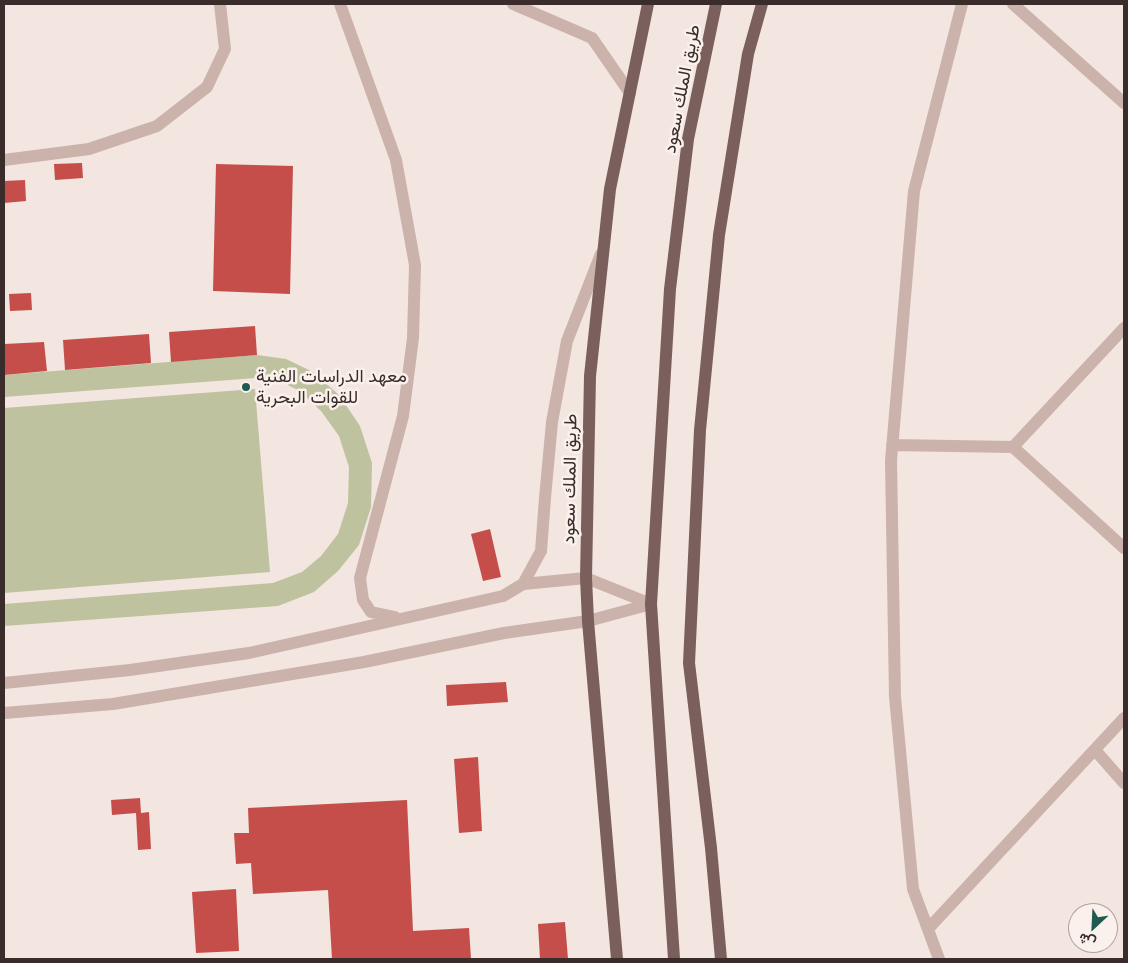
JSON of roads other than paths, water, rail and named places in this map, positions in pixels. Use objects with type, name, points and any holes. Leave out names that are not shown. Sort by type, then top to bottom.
[{"type":"main road","name":"طريق الملك سعود","points":[[617,959],[586,578],[590,376],[610,189],[648,4]]},
{"type":"main road","name":"طريق الملك سعود","points":[[674,959],[651,604],[670,289],[688,139],[716,4]]},
{"type":"main road","points":[[721,959],[711,848],[688,663],[700,430],[719,234],[748,54],[762,4]]},
{"type":"street","points":[[4,160],[88,149],[157,126],[207,87],[224,49],[220,4]]},
{"type":"street","points":[[340,4],[396,160],[415,265],[413,338],[403,416],[360,578],[363,600],[371,612],[400,618]]},
{"type":"street","points":[[514,4],[592,38],[630,93]]},
{"type":"street","points":[[939,959],[914,889],[895,697],[891,461],[914,191],[962,4]]},
{"type":"street","points":[[1013,4],[1124,103]]},
{"type":"street","points":[[523,584],[541,552],[544,498],[552,422],[567,341],[604,244]]},
{"type":"street","points":[[1012,447],[1124,328]]},
{"type":"street","points":[[892,445],[1012,447],[1124,548]]},
{"type":"street","points":[[4,683],[130,670],[249,653],[503,596],[523,584],[586,578],[651,604]]},
{"type":"street","points":[[4,713],[113,704],[364,662],[504,633],[588,621],[651,604]]},
{"type":"street","points":[[928,929],[1124,718]]},
{"type":"street","points":[[1095,750],[1124,784]]},
{"type":"place","name":"معهد الدراسات الفنية للقوات البحرية","points":[[246,387]]}]
